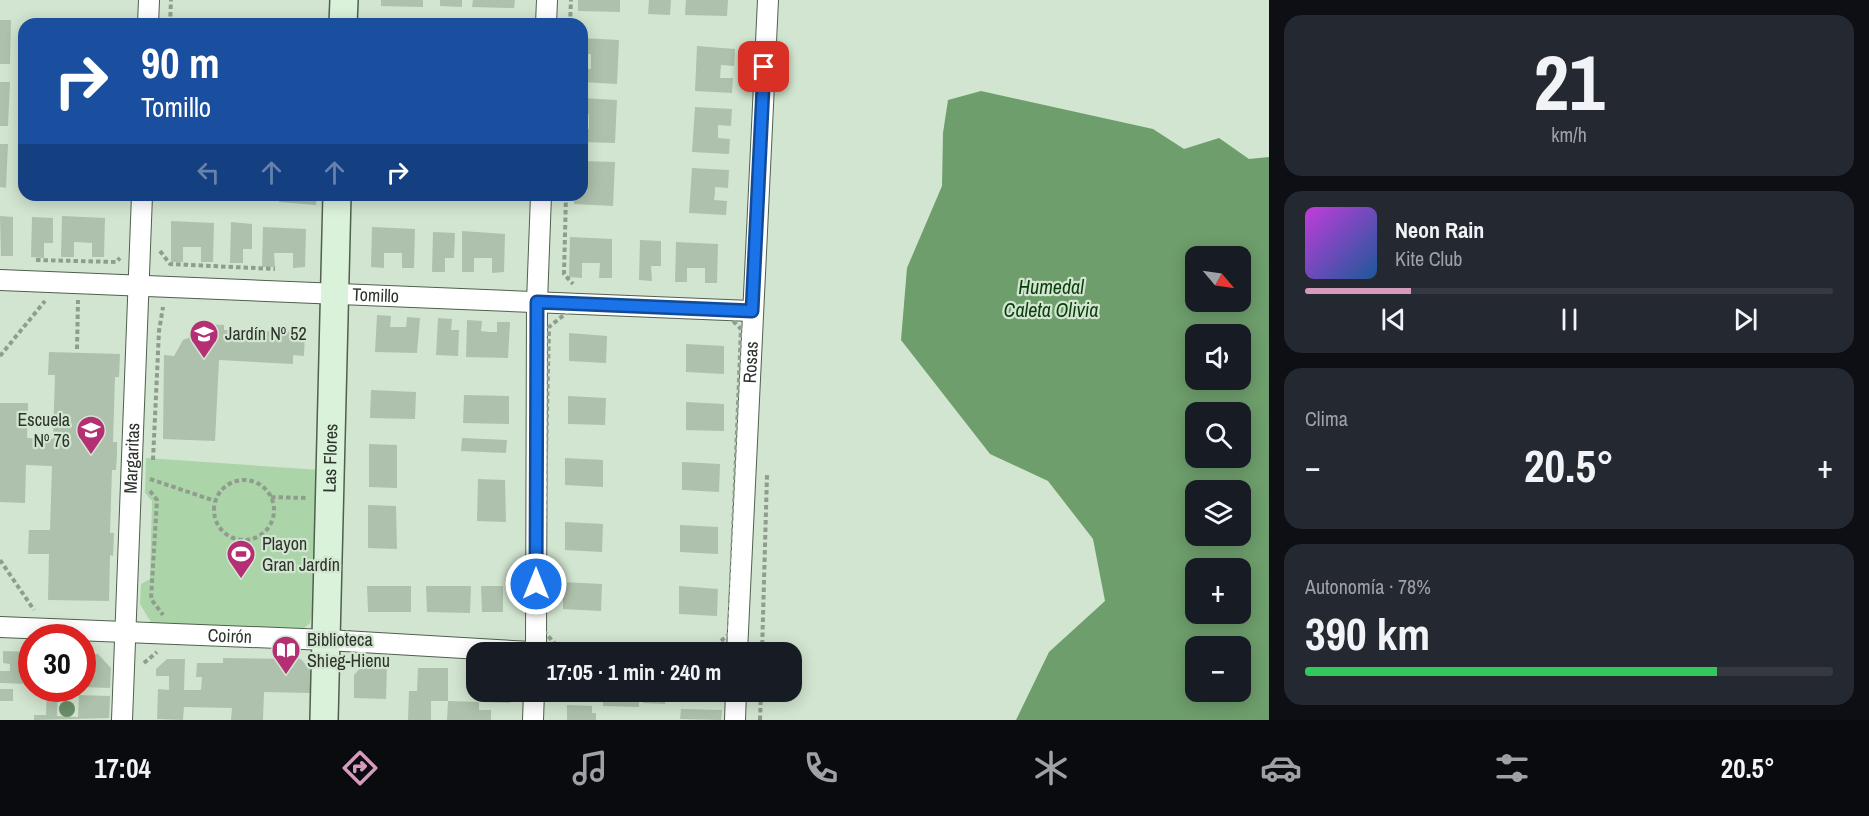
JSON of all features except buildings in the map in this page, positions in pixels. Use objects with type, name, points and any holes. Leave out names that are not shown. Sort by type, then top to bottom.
[{"type":"street","points":[[148,18],[149,0]]},
{"type":"street","points":[[343,18],[344,0]]},
{"type":"street","points":[[546,18],[547,0]]},
{"type":"street","name":"Rosas","points":[[737,642],[768,0]]},
{"type":"street","name":"Margaritas","points":[[122,720],[142,201]]},
{"type":"street","name":"Las Flores","points":[[324,720],[337,201]]},
{"type":"street","points":[[533,642],[537,302],[541,201]]},
{"type":"street","name":"Tomillo","points":[[0,280],[752,311]]},
{"type":"street","name":"Coirón","points":[[0,627],[327,640],[466,648]]},
{"type":"street","points":[[533,720],[534,702]]},
{"type":"street","points":[[735,720],[736,702]]},
{"type":"path","points":[[170,18],[171,0]]},
{"type":"path","points":[[570,18],[571,0]]},
{"type":"path","points":[[566,201],[564,274],[573,284],[578,284]]},
{"type":"path","points":[[34,260],[116,262]]},
{"type":"path","points":[[170,264],[277,269]]},
{"type":"path","points":[[0,356],[48,298],[36,297]]},
{"type":"path","points":[[68,299],[85,300]]},
{"type":"path","points":[[76,349],[78,299]]},
{"type":"path","points":[[153,463],[160,310]]},
{"type":"path","points":[[553,642],[542,629],[549,327],[570,310],[729,317],[741,329],[729,634],[720,642]]},
{"type":"path","points":[[151,471],[148,488],[157,500],[151,599],[165,617]]},
{"type":"path","points":[[150,479],[215,501]]},
{"type":"path","points":[[247,479],[259,483],[268,492],[274,513],[266,530],[241,540],[221,529],[214,516],[215,501],[223,488],[237,480],[247,479]]},
{"type":"path","points":[[0,560],[28,598],[37,616],[28,615]]},
{"type":"path","points":[[159,651],[166,651]]},
{"type":"path","points":[[760,720],[761,702]]},
{"type":"shaded area","points":[[146,458],[320,470],[314,602],[310,623],[302,630],[152,624],[140,604],[141,584],[150,579],[152,501],[145,493]]},
{"type":"water","name":"Humedal Caleta Olivia","points":[[981,91],[1153,129],[1184,149],[1219,138],[1249,159],[1269,157],[1269,720],[1016,720],[1049,652],[1105,601],[1093,539],[1048,481],[990,454],[901,340],[907,268],[942,186],[943,133],[948,100]]},
{"type":"place","name":"Jardín Nº 52","points":[[204,360]]},
{"type":"place","name":"Escuela Nº 76","points":[[91,456]]},
{"type":"place","name":"Playon Gran Jardín","points":[[241,580]]},
{"type":"place","name":"Biblioteca Shieg-Hienu","points":[[286,676]]},
{"type":"route","points":[[536,584],[537,302],[752,311],[764,67]]}]
